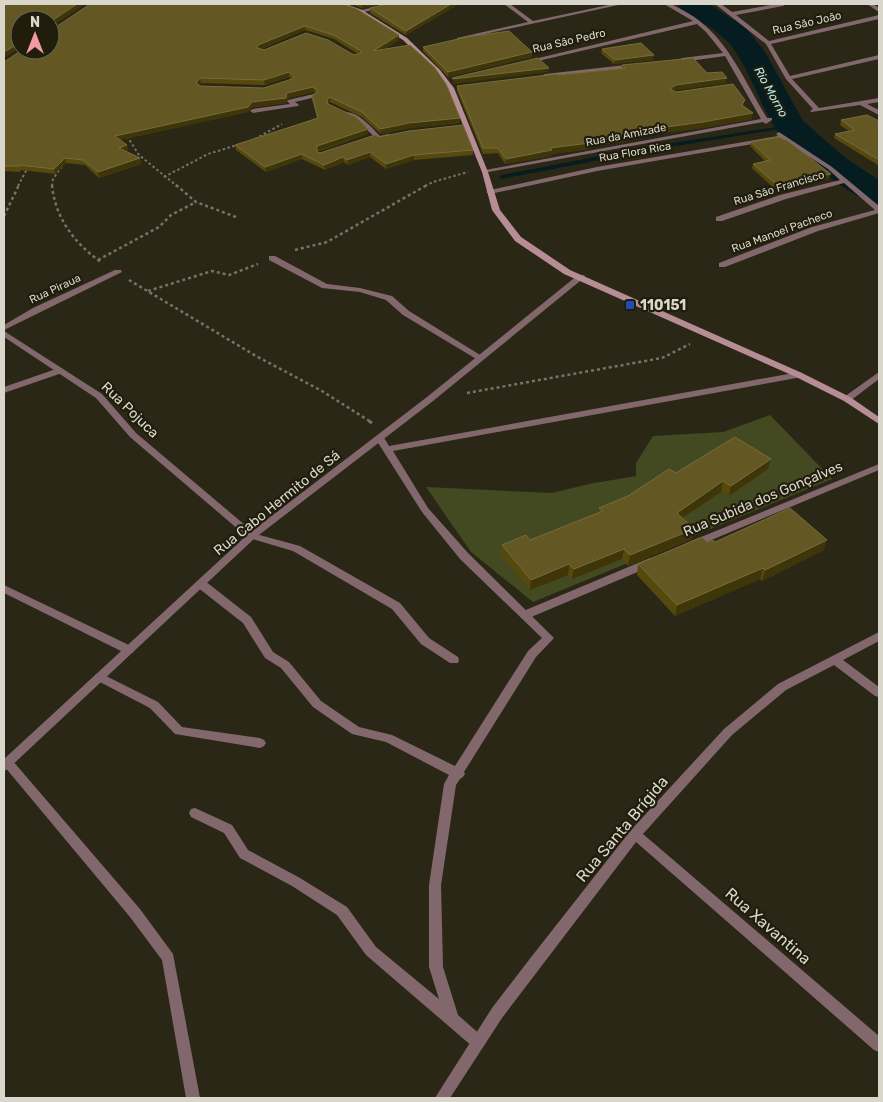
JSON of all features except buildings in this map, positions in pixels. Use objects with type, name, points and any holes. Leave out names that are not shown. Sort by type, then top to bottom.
[{"type":"main road","points":[[342,4],[360,11],[405,39],[445,80],[468,126],[484,169],[496,210],[518,239],[545,259],[799,375],[847,400],[879,421]]},
{"type":"street","points":[[360,11],[395,4]]},
{"type":"street","points":[[507,4],[532,23]]},
{"type":"street","points":[[577,4],[587,10]]},
{"type":"street","points":[[455,40],[620,4]]},
{"type":"street","points":[[666,4],[697,22],[728,54],[745,84],[736,86]]},
{"type":"street","points":[[718,4],[768,42],[788,78],[815,111],[879,100]]},
{"type":"street","points":[[732,14],[783,4]]},
{"type":"street","points":[[870,4],[879,10]]},
{"type":"street","name":"Rua São João","points":[[768,42],[879,17]]},
{"type":"street","name":"Rua São Pedro","points":[[522,62],[697,22]]},
{"type":"street","points":[[416,49],[426,47]]},
{"type":"street","points":[[678,60],[728,54]]},
{"type":"street","points":[[788,78],[879,57]]},
{"type":"street","points":[[540,77],[639,65]]},
{"type":"street","points":[[445,80],[454,78]]},
{"type":"street","name":"Rua da Amizade","points":[[484,169],[767,120],[745,84]]},
{"type":"street","points":[[450,88],[460,87]]},
{"type":"street","points":[[253,110],[296,105],[290,101],[314,96]]},
{"type":"street","points":[[864,104],[879,113]]},
{"type":"street","points":[[338,110],[359,120],[379,138],[394,135]]},
{"type":"street","points":[[458,127],[468,126]]},
{"type":"street","name":"Rua Flora Rica","points":[[490,192],[597,169],[782,135],[830,168],[845,181]]},
{"type":"street","points":[[367,139],[376,136]]},
{"type":"street","points":[[845,181],[879,210]]},
{"type":"street","name":"Rua São Francisco","points":[[719,219],[783,197],[845,181]]},
{"type":"street","name":"Rua Manoel Pacheco","points":[[722,266],[814,229],[879,210]]},
{"type":"street","points":[[272,258],[325,286],[360,290],[389,298],[406,313],[481,358]]},
{"type":"street","name":"Rua Piraua","points":[[4,328],[36,310],[118,272]]},
{"type":"street","name":"Rua Cabo Hermito de Sá","points":[[6,765],[252,536],[430,399],[581,277]]},
{"type":"street","name":"Rua Pojuca","points":[[4,333],[99,396],[133,435],[252,536]]},
{"type":"street","points":[[4,390],[59,371]]},
{"type":"street","points":[[387,449],[799,375]]},
{"type":"street","points":[[847,400],[879,375]]},
{"type":"street","points":[[383,435],[387,449],[425,510],[464,556],[549,638],[532,654],[450,784],[435,885],[436,967],[452,1018]]},
{"type":"street","name":"Rua Subida dos Gonçalves","points":[[679,550],[879,467]]},
{"type":"street","points":[[252,536],[296,548],[396,606],[425,641],[454,660]]},
{"type":"street","points":[[525,615],[661,558]]},
{"type":"street","points":[[201,584],[248,620],[269,655],[285,665],[317,704],[356,731],[388,738],[458,774]]},
{"type":"street","points":[[4,589],[129,650]]},
{"type":"street","name":"Rua Santa Brígida","points":[[442,1098],[478,1042],[536,960],[635,834],[728,732],[782,687],[879,636]]},
{"type":"street","points":[[835,660],[879,693]]},
{"type":"street","points":[[100,677],[154,704],[179,731],[260,743]]},
{"type":"street","points":[[6,765],[135,913],[168,958],[193,1098]]},
{"type":"street","points":[[194,813],[228,829],[244,854],[296,882],[342,911],[371,951],[478,1042]]},
{"type":"street","name":"Rua Xavantina","points":[[635,834],[879,1045]]},
{"type":"path","points":[[252,140],[287,120]]},
{"type":"path","points":[[126,134],[139,156],[196,202],[236,217]]},
{"type":"path","points":[[164,177],[208,154],[243,144]]},
{"type":"path","points":[[63,165],[54,179],[52,188],[56,204],[68,231],[88,253],[256,356],[322,391],[383,435]]},
{"type":"path","points":[[4,216],[29,166]]},
{"type":"path","points":[[148,291],[212,271],[229,276],[286,252],[327,242],[433,182],[484,169]]},
{"type":"path","points":[[98,260],[159,227],[171,215],[196,202]]},
{"type":"path","points":[[430,399],[662,358],[710,334]]},
{"type":"green space","points":[[770,415],[832,479],[533,602],[471,552],[426,487],[552,493],[636,476],[636,463],[653,436],[723,432]]},
{"type":"waterway","name":"Rio Morno","points":[[691,4],[735,33],[750,52],[790,126],[835,166],[879,195]]},
{"type":"waterway","points":[[502,177],[652,148],[790,126]]},
{"type":"place","name":"110151","points":[[630,305]]}]
